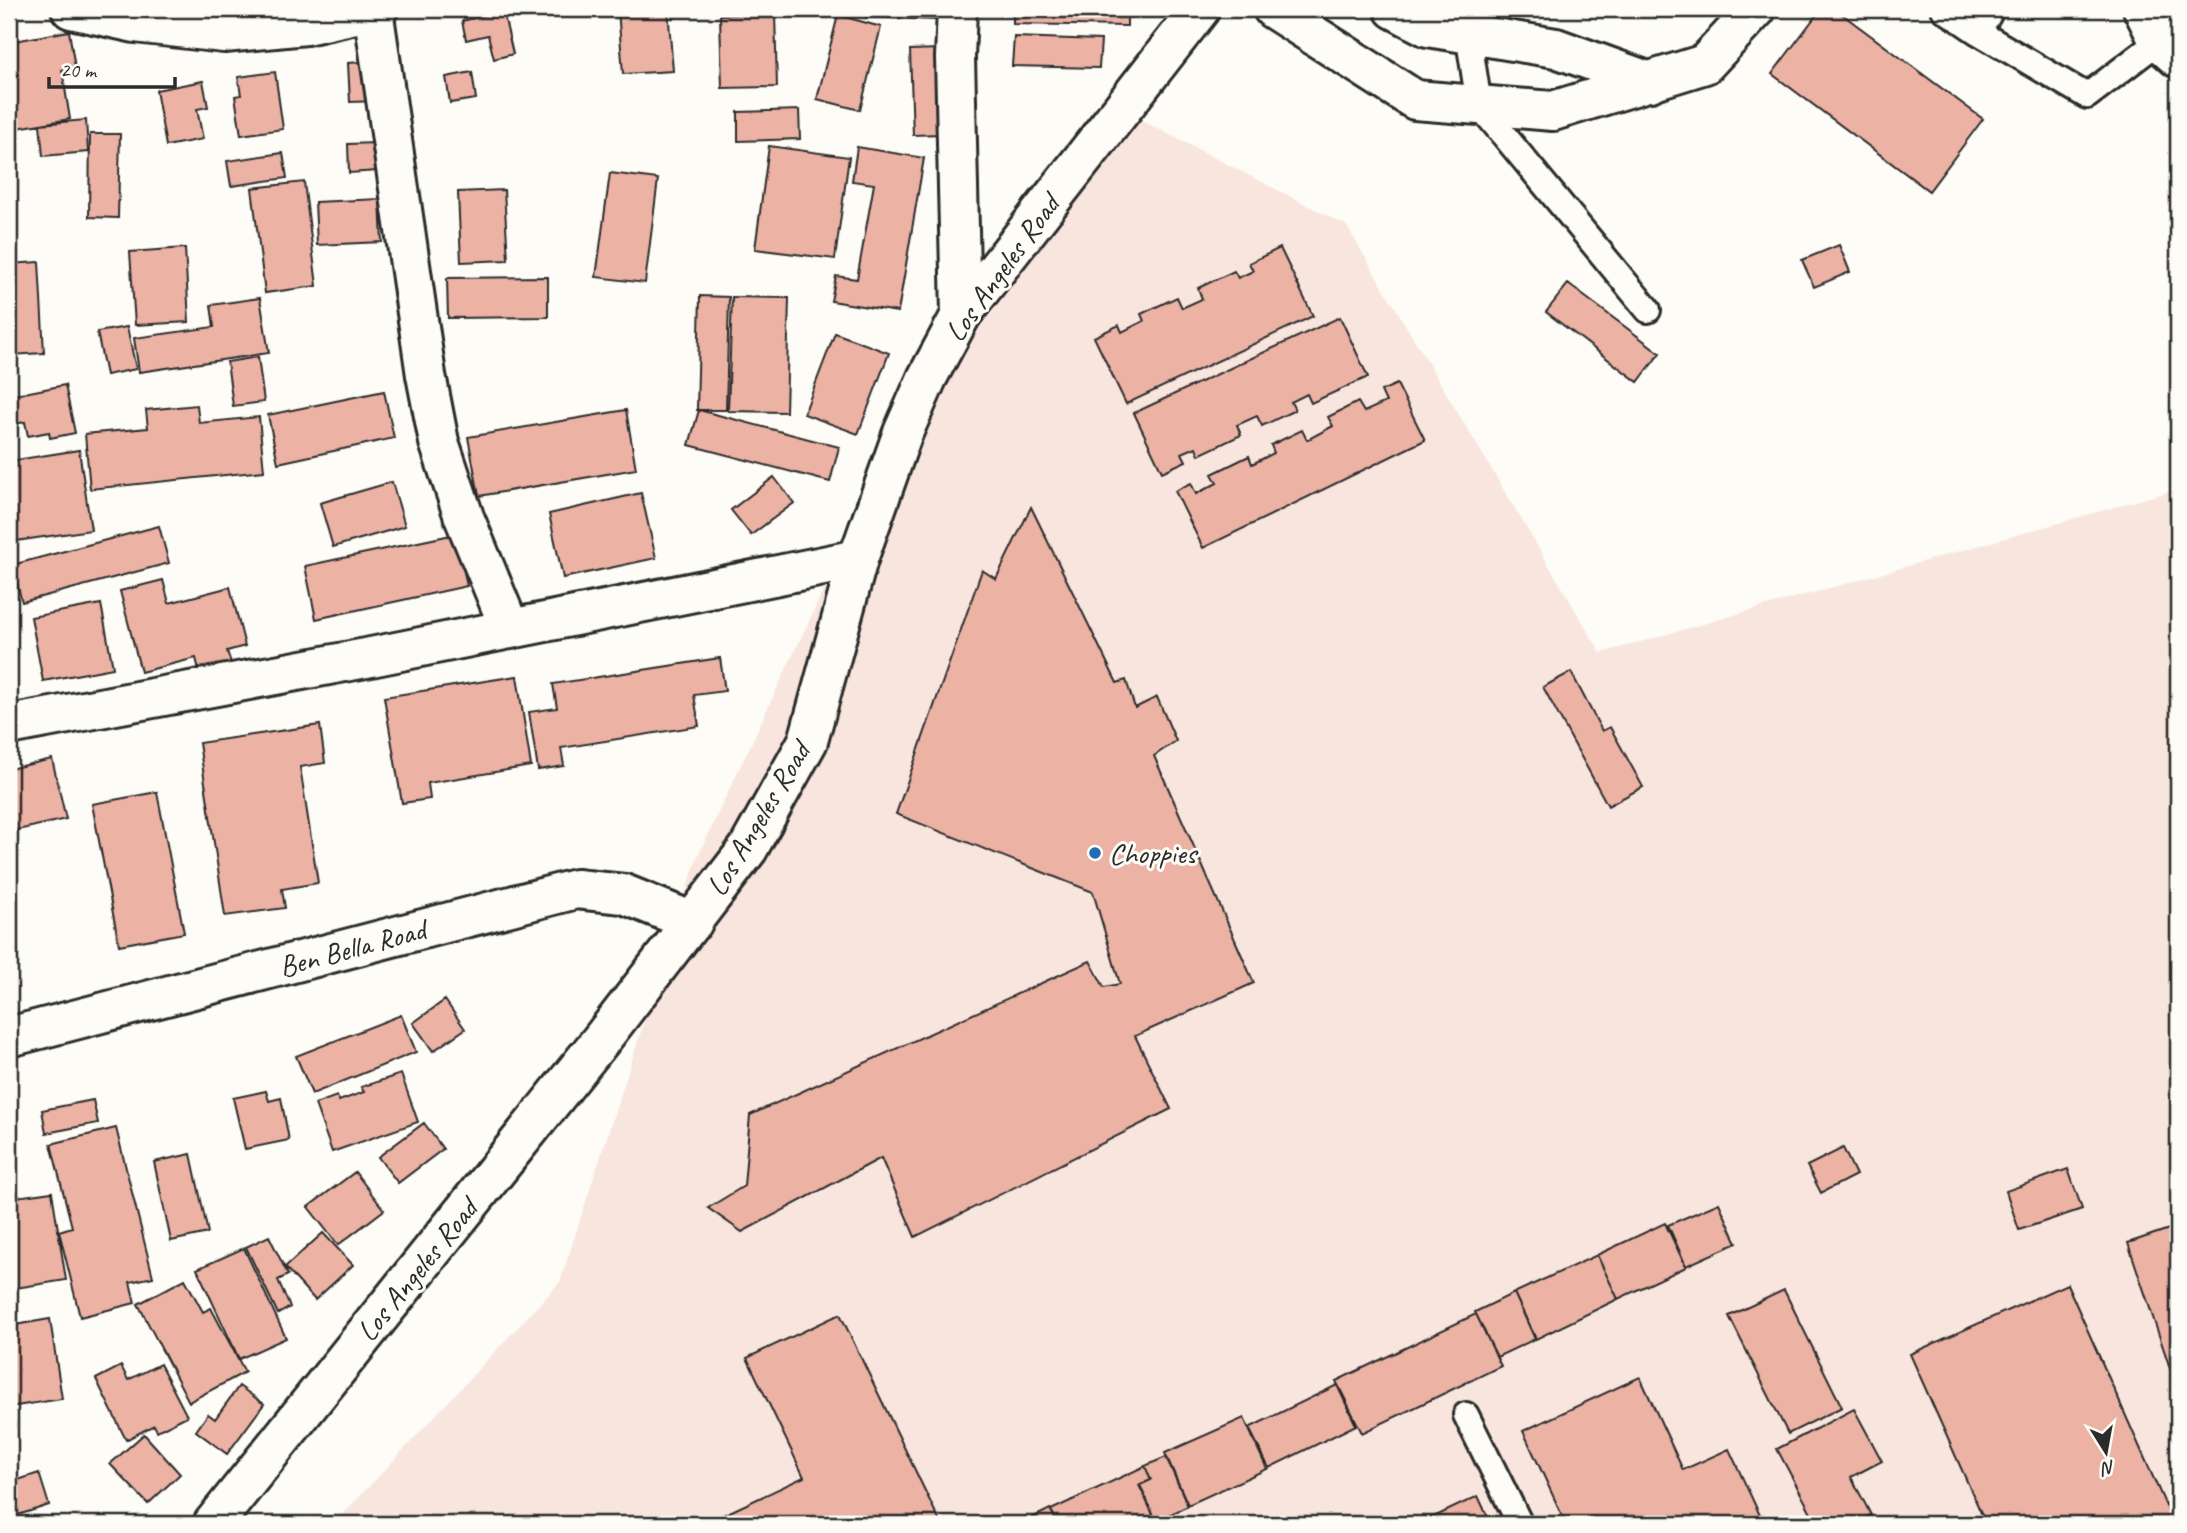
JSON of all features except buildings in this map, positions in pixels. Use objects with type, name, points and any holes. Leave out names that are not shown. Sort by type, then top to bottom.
[{"type":"street","points":[[71,9],[135,23],[224,33],[306,25],[375,9],[426,375],[439,442],[464,517],[510,629]]},
{"type":"street","points":[[957,9],[954,57],[961,315]]},
{"type":"street","name":"Los Angeles Road","points":[[212,1524],[601,1040],[748,849],[808,741],[858,559],[902,435],[927,378],[961,315],[1200,9]]},
{"type":"street","points":[[1273,9],[1416,100],[1553,111],[1705,64],[1756,9]]},
{"type":"street","points":[[1394,9],[1428,27],[1556,48],[1650,82]]},
{"type":"street","points":[[9,725],[858,559]]},
{"type":"street","name":"Ben Bella Road","points":[[9,1037],[576,889],[624,894],[693,922]]},
{"type":"lane","points":[[1944,9],[2087,96],[2160,36]]},
{"type":"lane","points":[[1978,32],[1992,9]]},
{"type":"lane","points":[[1468,33],[1479,105],[1648,310]]},
{"type":"lane","points":[[1466,1415],[1520,1524]]},
{"type":"shaded area","points":[[1139,119],[1346,225],[1601,653],[2178,489],[2178,1524],[334,1524],[560,1282],[697,858],[894,441]]},
{"type":"place","name":"Choppies","points":[[1095,853]]}]
